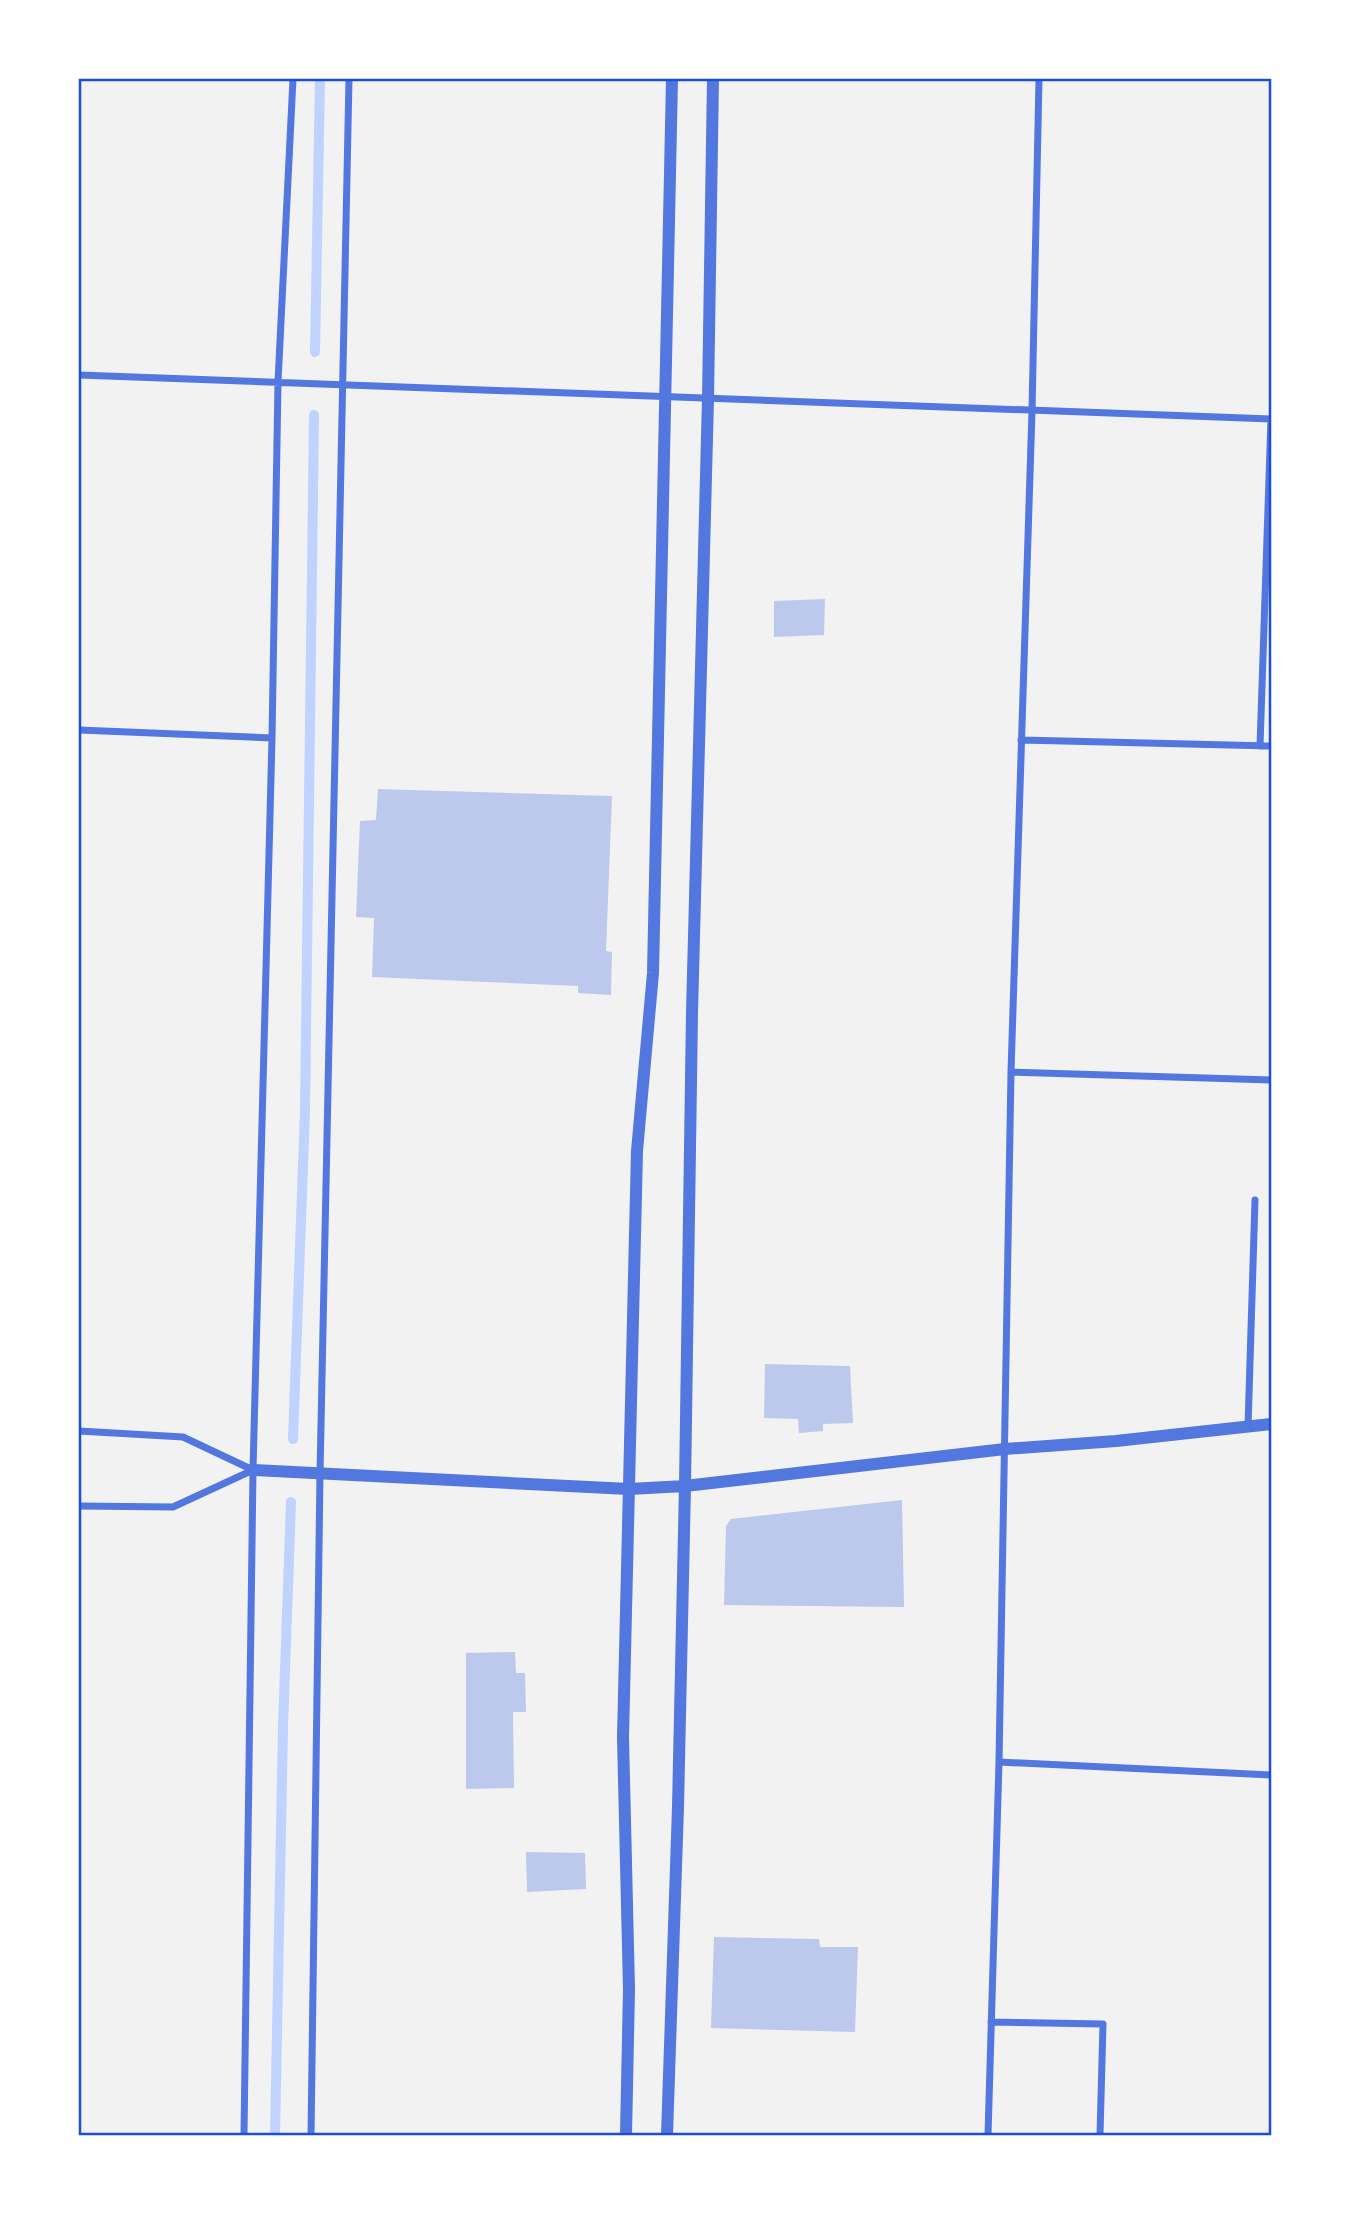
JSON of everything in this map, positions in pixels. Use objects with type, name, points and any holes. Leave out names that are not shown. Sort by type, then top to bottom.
[{"type":"street","points":[[244,2135],[253,1469],[272,738],[278,382],[293,79]]},
{"type":"street","points":[[311,2135],[320,1474],[349,79]]},
{"type":"street","points":[[626,2135],[629,1989],[623,1737],[637,1151],[653,973],[672,79]]},
{"type":"street","points":[[667,2135],[678,1807],[713,79]]},
{"type":"street","points":[[988,2135],[999,1762],[1011,1072],[1032,411],[1039,79]]},
{"type":"street","points":[[79,375],[1271,419],[1260,746]]},
{"type":"street","points":[[79,730],[272,738]]},
{"type":"street","points":[[1021,740],[1271,746]]},
{"type":"street","points":[[1011,1072],[1271,1080]]},
{"type":"street","points":[[1248,1427],[1255,1200]]},
{"type":"street","points":[[79,1431],[184,1437],[253,1469],[629,1489],[685,1486],[1005,1449],[1116,1441],[1271,1424]]},
{"type":"street","points":[[79,1506],[173,1507],[253,1469]]},
{"type":"street","points":[[999,1762],[1271,1775]]},
{"type":"street","points":[[991,2022],[1103,2024],[1101,2135]]},
{"type":"building","points":[[825,599],[824,635],[774,637],[774,601]]},
{"type":"building","points":[[378,789],[612,796],[606,951],[612,952],[611,995],[578,993],[578,986],[372,977],[374,918],[356,917],[360,821],[376,820]]},
{"type":"building","points":[[765,1364],[850,1366],[853,1423],[823,1424],[823,1431],[799,1433],[798,1419],[764,1418]]},
{"type":"building","points":[[902,1500],[904,1607],[724,1605],[726,1526],[731,1519]]},
{"type":"building","points":[[515,1652],[516,1673],[525,1673],[526,1712],[513,1712],[514,1788],[466,1789],[466,1653]]},
{"type":"building","points":[[526,1852],[585,1853],[586,1889],[527,1892]]},
{"type":"building","points":[[714,1937],[819,1939],[820,1947],[858,1947],[855,2032],[711,2028]]},
{"type":"waterway","points":[[315,352],[320,79]]},
{"type":"waterway","points":[[293,1439],[305,1110],[314,415]]},
{"type":"waterway","points":[[275,2135],[283,1727],[291,1502]]}]
